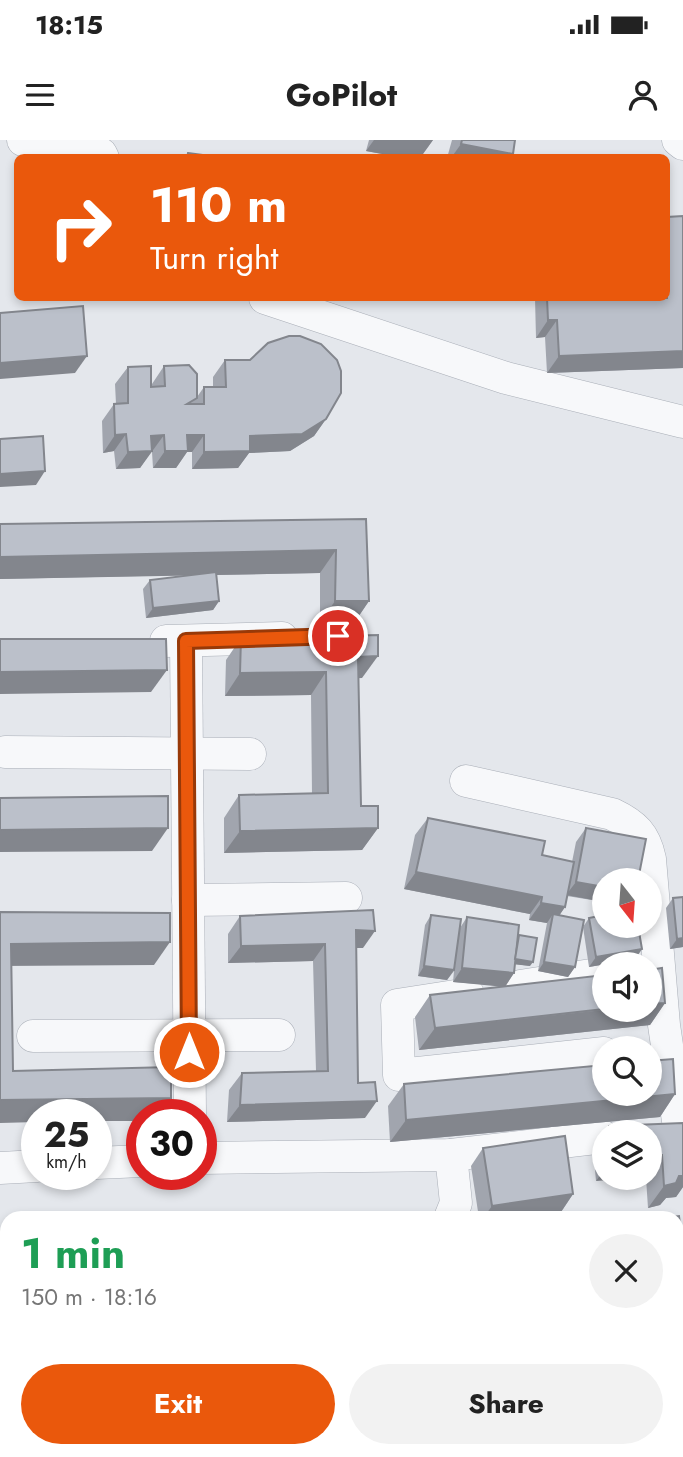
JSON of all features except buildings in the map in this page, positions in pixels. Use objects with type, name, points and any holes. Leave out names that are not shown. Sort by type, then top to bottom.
[{"type":"street","points":[[23,140],[102,154]]},
{"type":"street","points":[[678,140],[683,144]]},
{"type":"street","points":[[286,301],[320,306],[506,379],[683,422]]},
{"type":"street","points":[[133,641],[311,637]]},
{"type":"street","points":[[186,641],[190,1099]]},
{"type":"street","points":[[5,752],[250,754]]},
{"type":"street","points":[[466,781],[612,814],[630,822],[642,834],[650,859],[664,965],[673,1136]]},
{"type":"street","points":[[188,900],[346,898]]},
{"type":"street","points":[[592,975],[397,1005],[399,1075],[592,1054]]},
{"type":"street","points":[[33,1036],[189,1033],[279,1035]]},
{"type":"street","points":[[217,1158],[451,1154],[592,1138]]},
{"type":"street","points":[[451,1154],[456,1203],[453,1211]]},
{"type":"street","points":[[0,1168],[21,1167]]},
{"type":"route","points":[[189,1052],[186,641],[338,636]]}]
